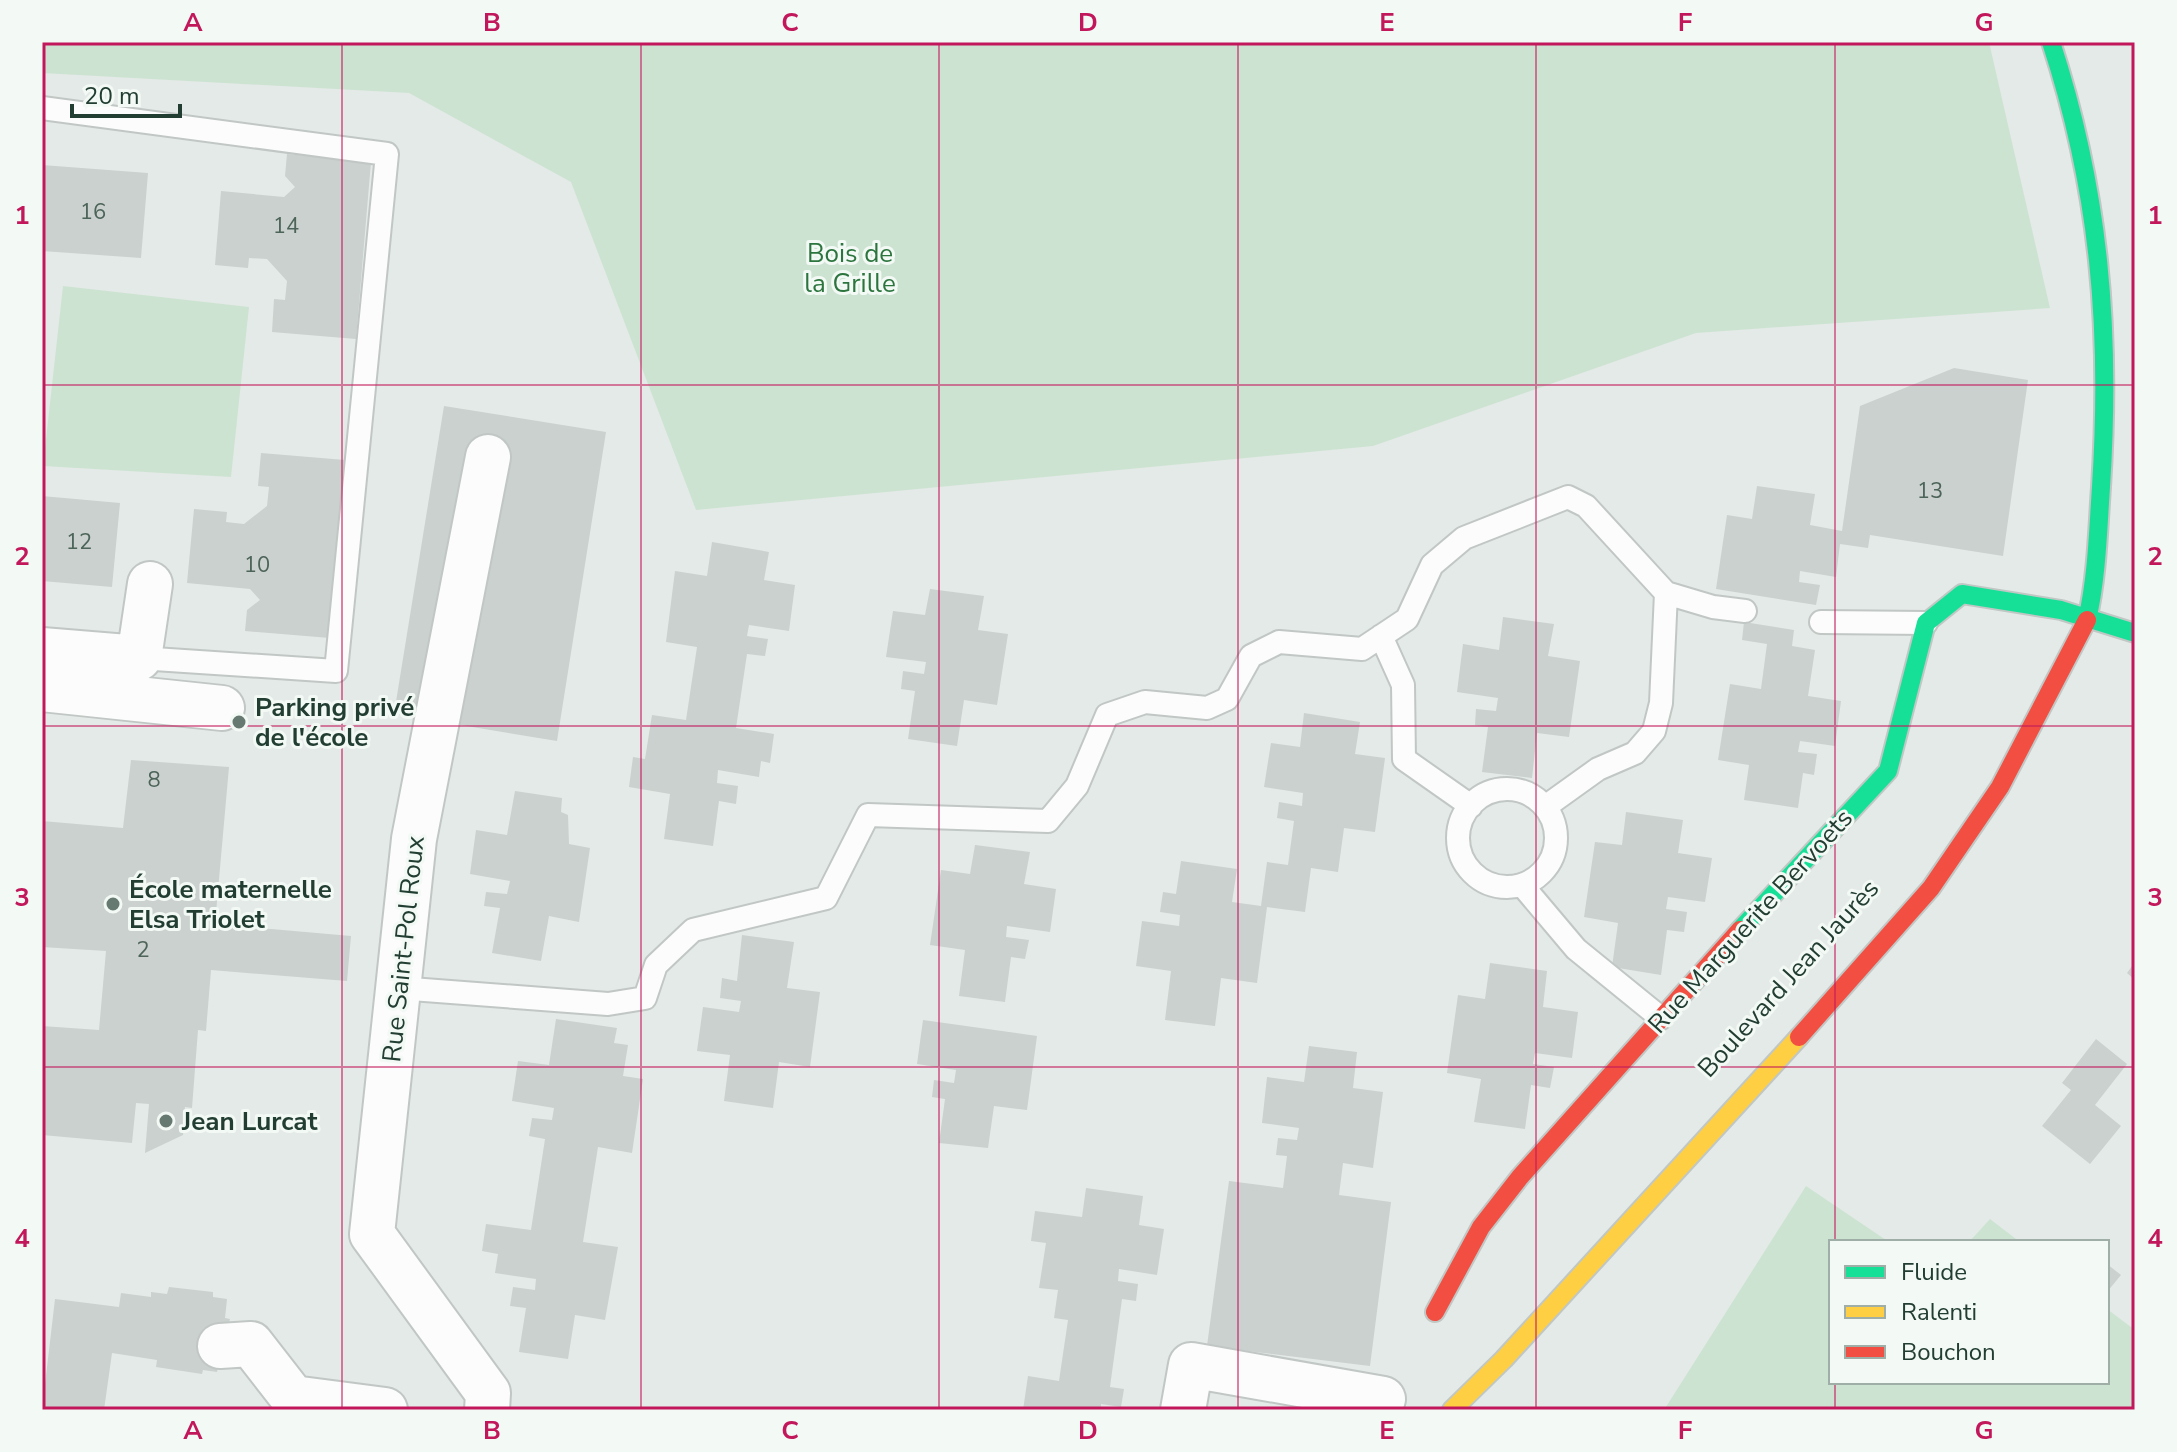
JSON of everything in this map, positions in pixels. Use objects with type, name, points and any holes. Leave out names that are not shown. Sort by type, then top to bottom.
[{"type":"street","name":"Boulevard Jean Jaurès","points":[[1452,1410],[1504,1359],[1769,1071],[1931,888],[2000,787],[2088,618],[2097,547],[2107,388],[2098,239],[2081,169],[2069,97],[2051,42]]},
{"type":"street","name":"Boulevard Jean Jaurès","points":[[2048,99],[2081,169]]},
{"type":"street","name":"Rue Saint-Pol Roux","points":[[487,1410],[488,1393],[372,1234],[414,839],[488,457]]},
{"type":"street","name":"Boulevard Jean Jaurès","points":[[2076,569],[2097,515]]},
{"type":"street","points":[[42,650],[139,658],[150,584]]},
{"type":"street","points":[[1926,623],[1962,594],[2064,603],[2088,618],[2135,633]]},
{"type":"street","points":[[2053,628],[2064,603]]},
{"type":"street","name":"Rue Marguerite Bervoets","points":[[1435,1312],[1481,1227],[1520,1177],[1888,771],[1926,623]]},
{"type":"street","points":[[42,689],[222,708]]},
{"type":"street","points":[[1539,1292],[1655,1166]]},
{"type":"street","points":[[220,1346],[251,1344],[293,1398],[385,1410]]},
{"type":"street","points":[[1183,1410],[1191,1365],[1383,1399]]},
{"type":"lane","points":[[42,108],[387,154],[336,671],[139,658]]},
{"type":"lane","points":[[398,988],[608,1004],[645,998],[656,965],[693,930],[826,898],[868,815],[1048,821],[1077,786],[1107,715],[1145,702],[1207,708],[1227,699],[1251,656],[1279,642],[1362,649],[1407,619],[1432,565],[1464,538],[1568,497],[1586,506],[1666,593],[1713,607],[1745,611]]},
{"type":"lane","points":[[1545,807],[1598,769],[1635,753],[1654,731],[1661,703],[1666,593]]},
{"type":"lane","points":[[1821,622],[1926,623]]},
{"type":"lane","points":[[1381,636],[1403,685],[1404,759],[1471,806]]},
{"type":"lane","points":[[1512,789],[1530,794],[1545,807],[1555,823],[1557,842],[1545,868],[1522,885],[1494,884],[1470,869],[1460,852],[1459,833],[1464,814],[1471,806],[1493,791],[1512,789]]},
{"type":"lane","points":[[1522,885],[1576,949],[1661,1018]]},
{"type":"green space","name":"Bois de la Grille","points":[[42,42],[1989,42],[2050,308],[1696,333],[1373,446],[696,510],[571,182],[409,93],[42,73]]},
{"type":"green space","points":[[63,286],[249,307],[231,477],[43,466]]},
{"type":"green space","points":[[1806,1186],[1886,1240],[1829,1240],[1829,1384],[2109,1384],[2109,1310],[2135,1330],[2135,1410],[1664,1410]]},
{"type":"green space","points":[[1990,1219],[2017,1240],[1971,1240]]},
{"type":"building","points":[[287,154],[371,162],[356,339],[272,332],[274,299],[285,300],[287,281],[267,259],[249,258],[248,268],[215,265],[221,191],[284,197],[295,187],[285,176]]},
{"type":"building","points":[[42,165],[148,173],[141,258],[42,251]]},
{"type":"building","points":[[1954,368],[2028,380],[2003,556],[1870,535],[1868,548],[1840,544],[1836,577],[1800,571],[1799,582],[1820,585],[1816,605],[1716,589],[1727,515],[1752,519],[1757,486],[1815,494],[1810,525],[1842,531],[1860,406]]},
{"type":"building","points":[[444,406],[606,432],[557,741],[394,714]]},
{"type":"building","points":[[261,453],[345,460],[330,638],[245,631],[247,610],[260,600],[250,589],[187,583],[194,509],[227,512],[226,522],[244,524],[267,506],[269,487],[258,486]]},
{"type":"building","points":[[42,496],[120,503],[112,587],[42,581]]},
{"type":"building","points":[[712,542],[769,552],[764,580],[795,585],[789,631],[749,625],[747,636],[768,639],[765,656],[747,654],[736,728],[774,734],[770,763],[761,761],[759,777],[718,770],[717,783],[738,786],[736,804],[719,801],[713,846],[664,839],[670,794],[629,787],[633,757],[645,759],[652,715],[686,720],[697,647],[666,642],[675,571],[707,576]]},
{"type":"building","points":[[930,589],[984,596],[978,630],[1008,634],[997,705],[964,700],[957,746],[908,739],[915,691],[901,689],[903,671],[924,674],[926,662],[886,657],[893,611],[925,615]]},
{"type":"building","points":[[1503,617],[1554,624],[1548,656],[1580,661],[1569,737],[1537,733],[1532,778],[1482,772],[1488,727],[1475,725],[1476,709],[1496,711],[1498,698],[1457,692],[1463,644],[1499,650]]},
{"type":"building","points":[[1744,622],[1794,630],[1792,646],[1815,650],[1808,696],[1841,701],[1835,746],[1800,741],[1798,752],[1817,754],[1814,775],[1803,773],[1798,808],[1744,800],[1749,765],[1718,760],[1730,684],[1761,689],[1767,644],[1742,640]]},
{"type":"building","points":[[1304,713],[1360,722],[1355,754],[1385,758],[1375,832],[1344,828],[1338,872],[1311,868],[1305,912],[1267,907],[1257,983],[1221,978],[1215,1026],[1165,1020],[1171,971],[1136,966],[1142,921],[1179,926],[1180,915],[1160,912],[1163,892],[1176,894],[1181,861],[1237,869],[1232,902],[1261,906],[1267,862],[1288,865],[1294,821],[1277,818],[1279,802],[1302,806],[1303,793],[1264,787],[1271,743],[1300,747]]},
{"type":"building","points":[[131,760],[229,767],[215,924],[351,936],[347,981],[211,970],[206,1031],[198,1030],[192,1108],[185,1107],[183,1135],[145,1153],[149,1104],[136,1103],[132,1143],[42,1135],[42,1026],[99,1030],[106,951],[42,947],[42,821],[123,828]]},
{"type":"building","points":[[515,791],[562,798],[561,812],[568,815],[569,844],[590,848],[579,922],[549,916],[541,961],[492,953],[500,908],[484,906],[486,892],[507,894],[510,881],[470,874],[476,830],[507,835]]},
{"type":"building","points":[[1626,812],[1683,820],[1678,853],[1712,858],[1705,902],[1668,897],[1666,909],[1687,912],[1684,932],[1667,930],[1661,975],[1612,967],[1618,923],[1584,917],[1595,842],[1622,845]]},
{"type":"building","points":[[975,845],[1030,852],[1024,884],[1056,889],[1050,932],[1007,926],[1006,937],[1029,940],[1025,959],[1011,957],[1005,1002],[959,996],[965,950],[930,945],[941,870],[970,874]]},
{"type":"building","points":[[742,935],[794,942],[787,988],[820,992],[810,1067],[779,1062],[773,1108],[724,1101],[730,1055],[697,1051],[703,1007],[739,1012],[741,1001],[720,998],[722,978],[737,981]]},
{"type":"building","points":[[2135,962],[2135,980],[2127,973]]},
{"type":"building","points":[[1490,963],[1547,971],[1543,1007],[1578,1012],[1572,1058],[1535,1053],[1533,1064],[1554,1067],[1550,1088],[1531,1085],[1525,1129],[1474,1122],[1481,1079],[1447,1073],[1458,995],[1485,999]]},
{"type":"building","points":[[556,1019],[617,1028],[614,1043],[628,1045],[623,1076],[643,1079],[632,1153],[598,1147],[583,1242],[618,1247],[605,1320],[575,1315],[568,1359],[519,1352],[526,1308],[510,1306],[513,1287],[535,1290],[536,1279],[495,1273],[498,1254],[482,1251],[486,1224],[531,1230],[545,1139],[529,1136],[532,1118],[552,1120],[554,1108],[512,1101],[518,1061],[549,1065]]},
{"type":"building","points":[[923,1020],[1037,1036],[1027,1110],[994,1106],[988,1148],[939,1143],[945,1099],[932,1097],[934,1080],[954,1083],[956,1070],[917,1064]]},
{"type":"building","points":[[2096,1039],[2127,1064],[2095,1105],[2121,1126],[2090,1164],[2042,1126],[2071,1090],[2062,1083]]},
{"type":"building","points":[[1309,1046],[1357,1052],[1353,1088],[1383,1092],[1373,1168],[1343,1163],[1339,1195],[1391,1202],[1370,1366],[1207,1346],[1229,1181],[1283,1188],[1287,1156],[1276,1155],[1278,1138],[1297,1140],[1299,1128],[1262,1123],[1267,1077],[1304,1082]]},
{"type":"building","points":[[1086,1188],[1143,1196],[1139,1225],[1164,1229],[1157,1275],[1119,1269],[1118,1281],[1138,1284],[1136,1301],[1122,1299],[1110,1387],[1124,1389],[1121,1407],[1101,1404],[1101,1410],[1023,1410],[1028,1376],[1059,1381],[1068,1320],[1054,1318],[1058,1290],[1039,1288],[1046,1243],[1031,1241],[1035,1211],[1082,1217]]},
{"type":"building","points":[[2109,1266],[2121,1275],[2109,1290]]},
{"type":"building","points":[[169,1287],[213,1292],[213,1297],[227,1299],[225,1318],[230,1319],[217,1372],[203,1370],[202,1374],[156,1367],[157,1360],[112,1353],[104,1410],[42,1410],[55,1299],[119,1307],[121,1293],[151,1297],[151,1292],[167,1294]]},
{"type":"traffic: fast","points":[[2051,42],[2081,153],[2091,207],[2102,317],[2104,429],[2095,570],[2087,620]]},
{"type":"traffic: fast","points":[[1740,930],[1888,771],[1926,623],[1962,594],[2061,610],[2135,633]]},
{"type":"traffic: slow","points":[[1452,1410],[1504,1359],[1799,1037]]},
{"type":"traffic: jam","points":[[1799,1037],[1931,888],[2000,787],[2087,620]]},
{"type":"traffic: jam","points":[[1435,1312],[1481,1227],[1520,1177],[1740,930]]},
{"type":"place","name":"Parking privé de l'école","points":[[239,722]]},
{"type":"place","name":"École maternelle Elsa Triolet","points":[[113,904]]},
{"type":"place","name":"Jean Lurcat","points":[[166,1121]]}]
